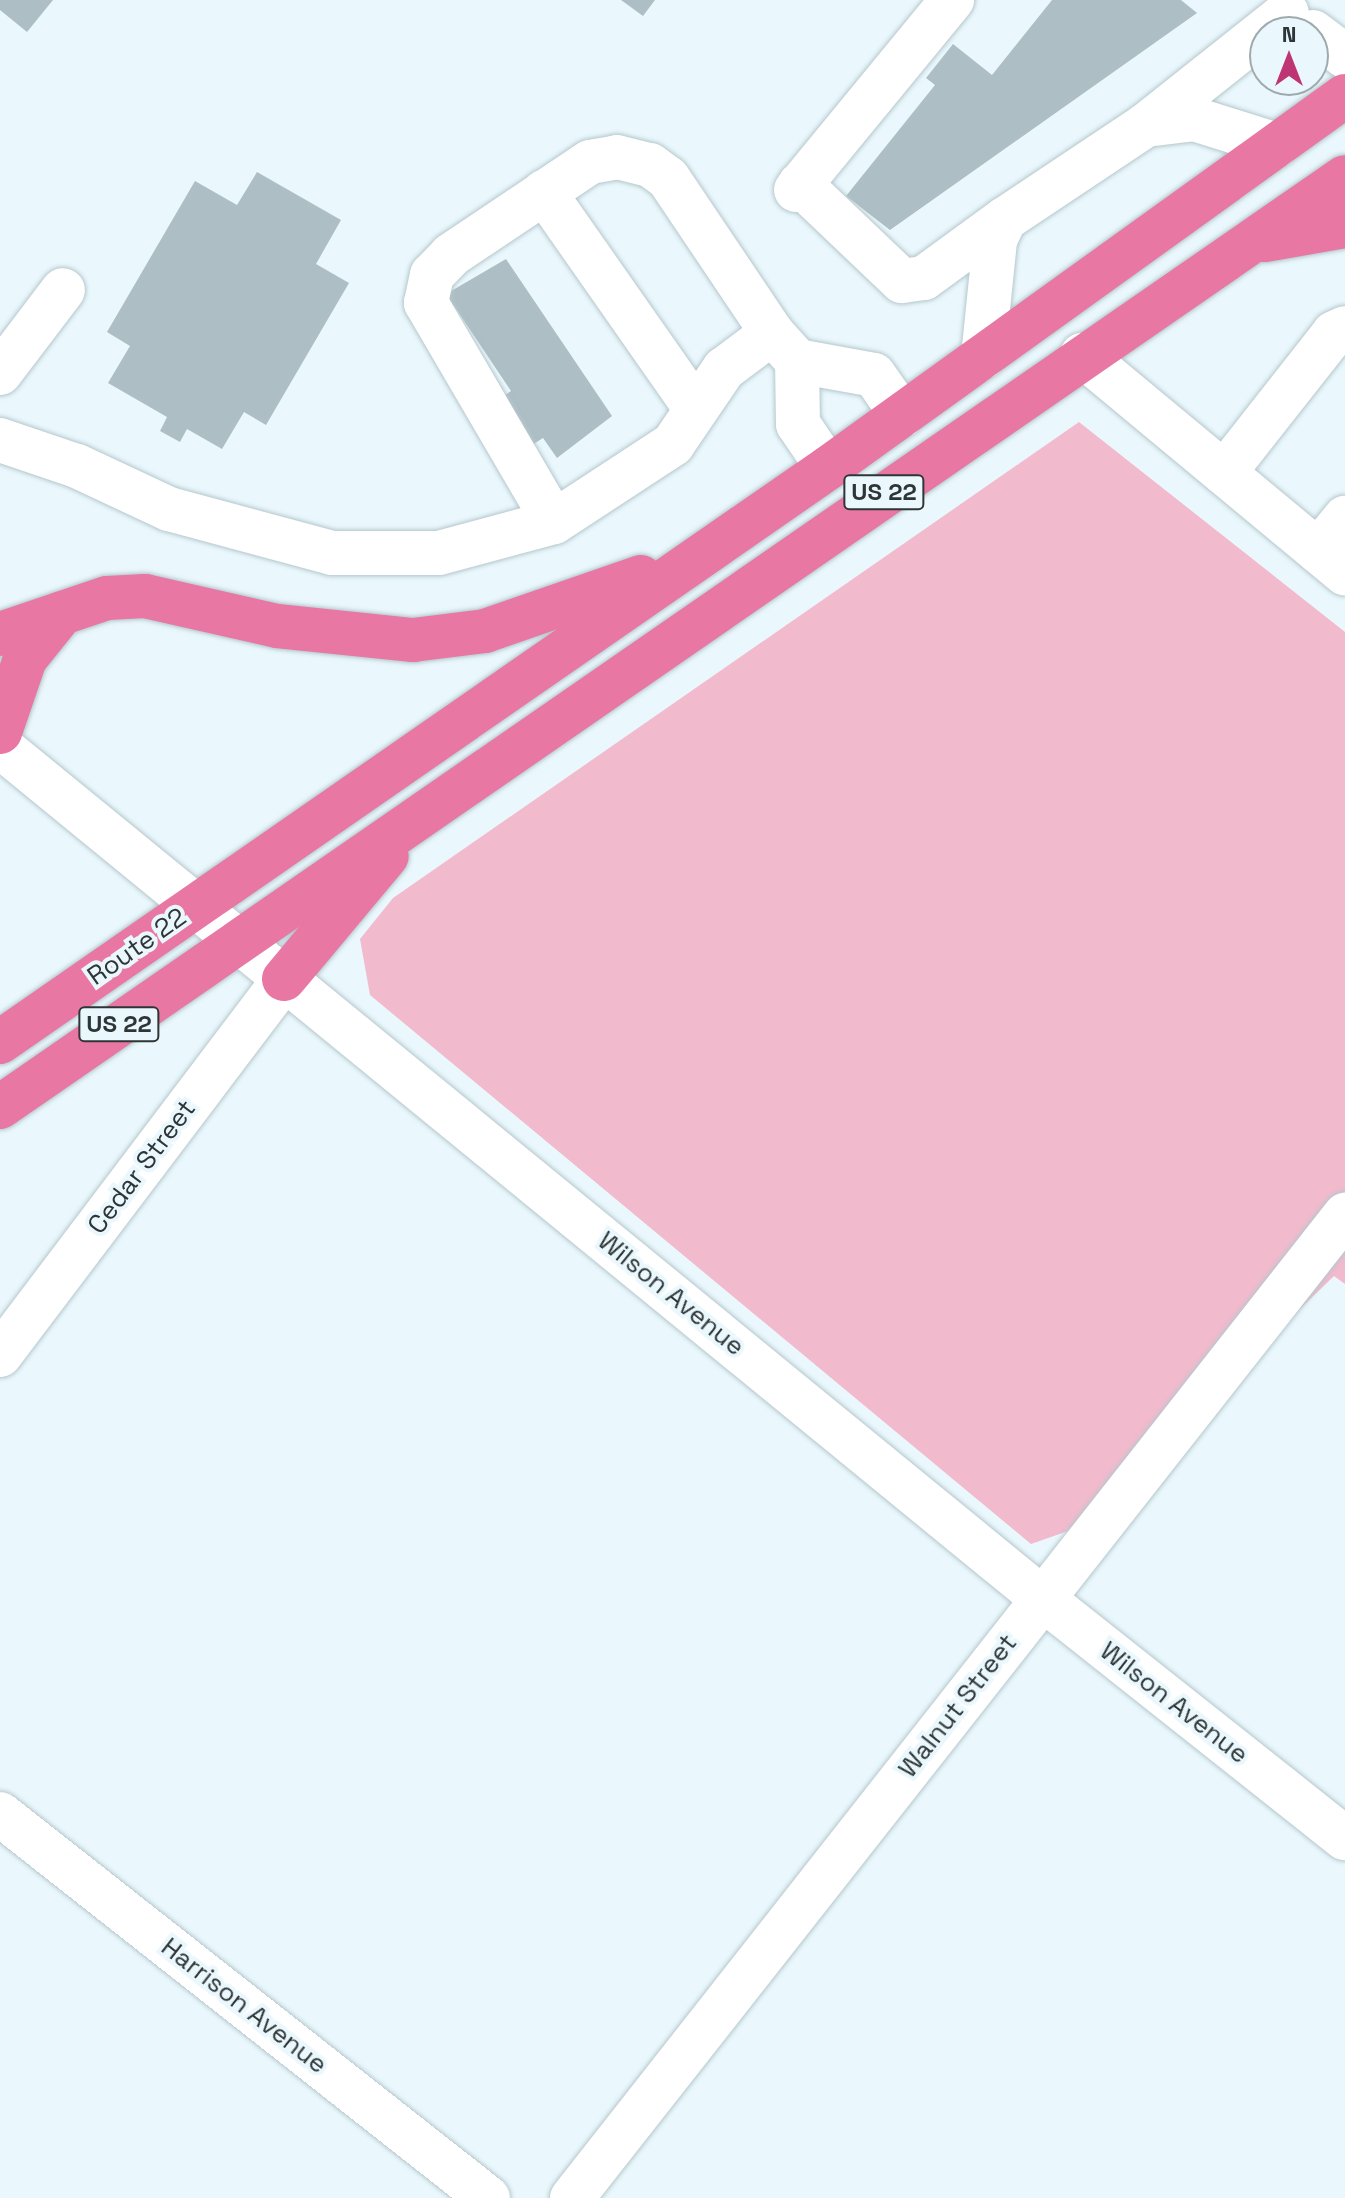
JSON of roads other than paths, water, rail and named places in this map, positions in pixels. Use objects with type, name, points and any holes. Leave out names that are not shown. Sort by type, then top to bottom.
[{"type":"highway","name":"US 22","points":[[195,906],[828,468],[1345,96]]},
{"type":"highway","name":"US 22","points":[[0,1107],[1082,355],[1345,177]]},
{"type":"highway","points":[[1239,247],[1345,226]]},
{"type":"highway","points":[[0,634],[107,598],[145,596],[277,626],[365,637],[413,640],[485,631],[653,572],[770,508]]},
{"type":"highway","points":[[0,732],[25,659],[62,613]]},
{"type":"highway","points":[[284,979],[425,811]]},
{"type":"highway","name":"Route 22","points":[[0,1042],[195,906]]},
{"type":"street","points":[[952,0],[798,187],[902,281],[924,278],[1249,52]]},
{"type":"street","points":[[1146,125],[1194,119],[1277,145]]},
{"type":"street","points":[[554,522],[426,303],[432,275],[451,255],[590,162],[617,157],[650,165],[668,178],[785,347],[798,424],[828,468]]},
{"type":"street","points":[[544,192],[695,408]]},
{"type":"street","points":[[983,357],[995,240],[1005,219]]},
{"type":"street","points":[[0,373],[63,290]]},
{"type":"street","points":[[1224,473],[1334,333],[1345,328]]},
{"type":"street","points":[[0,440],[77,466],[169,509],[332,553],[439,553],[554,522],[673,444],[724,369],[785,347],[874,375],[902,415]]},
{"type":"street","points":[[1082,355],[1224,473],[1336,547]]},
{"type":"street","name":"Wilson Avenue","points":[[0,746],[1043,1599],[1345,1838]]},
{"type":"street","name":"Cedar Street","points":[[0,1355],[284,979]]},
{"type":"street","name":"Walnut Street","points":[[572,2198],[1345,1215]]},
{"type":"street","name":"Harrison Avenue","points":[[0,1814],[488,2198]]}]
